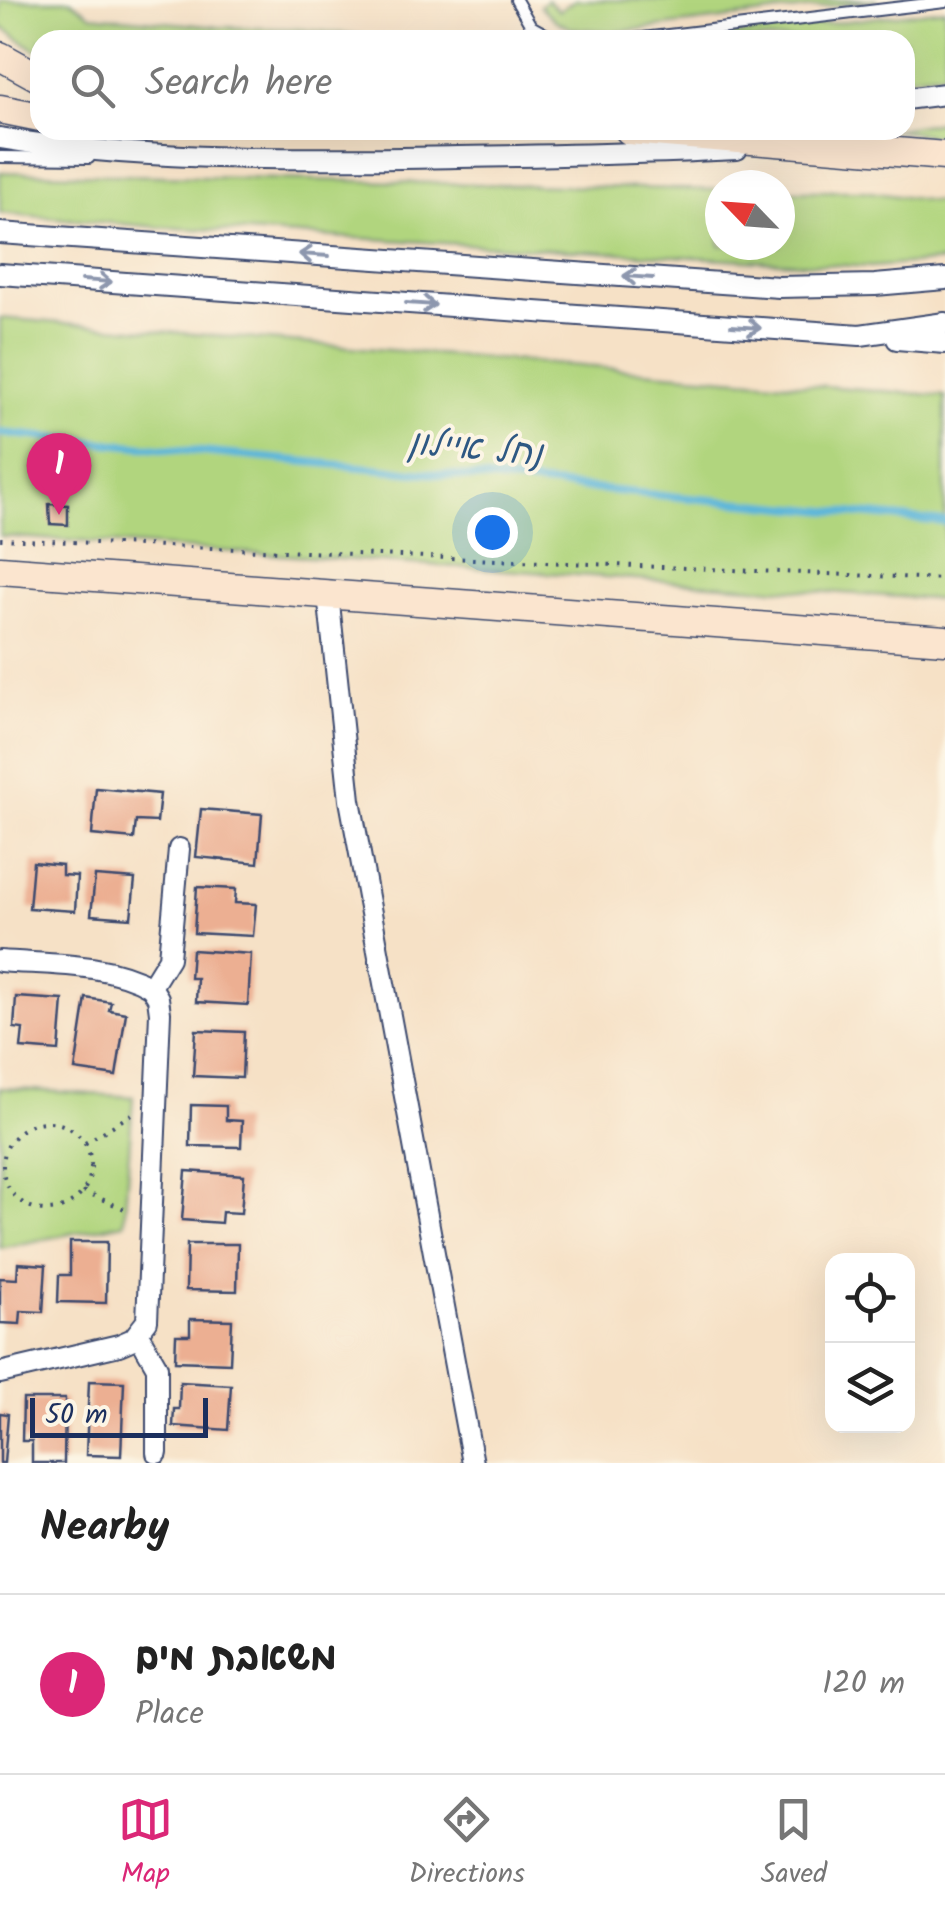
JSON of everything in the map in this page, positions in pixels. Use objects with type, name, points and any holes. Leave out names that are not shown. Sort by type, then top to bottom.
[{"type":"main road","points":[[0,56],[30,72]]},
{"type":"main road","points":[[0,109],[30,115]]},
{"type":"main road","points":[[767,140],[945,156]]},
{"type":"main road","points":[[0,570],[945,640]]},
{"type":"street","points":[[915,98],[945,94]]},
{"type":"street","points":[[0,138],[59,148],[291,159],[633,155],[822,144]]},
{"type":"street","points":[[0,234],[779,287],[945,279]]},
{"type":"street","points":[[0,274],[945,343]]},
{"type":"street","points":[[860,336],[945,323]]},
{"type":"street","points":[[328,594],[350,800],[473,1463]]},
{"type":"street","points":[[151,987],[170,958],[178,849]]},
{"type":"street","points":[[0,961],[122,973],[151,987],[160,1012],[148,1321],[138,1334],[119,1345],[0,1373]]},
{"type":"street","points":[[138,1334],[157,1367],[158,1453]]},
{"type":"lane","points":[[516,0],[531,26],[538,30]]},
{"type":"lane","points":[[710,30],[945,2]]},
{"type":"lane","points":[[0,158],[291,159]]},
{"type":"path","points":[[0,539],[945,579]]},
{"type":"path","points":[[85,1143],[157,1098]]},
{"type":"path","points":[[41,1122],[56,1122],[70,1127],[85,1143],[92,1164],[83,1192],[60,1208],[32,1207],[10,1190],[3,1162],[15,1135],[41,1122]]},
{"type":"path","points":[[83,1192],[152,1221]]},
{"type":"green space","points":[[0,0],[71,0],[91,15],[217,27],[307,30],[30,30],[30,46],[0,26]]},
{"type":"green space","points":[[547,0],[559,11],[575,0],[879,0],[632,30],[570,28],[540,6]]},
{"type":"green space","points":[[945,9],[945,72],[915,76],[915,30],[776,30]]},
{"type":"green space","points":[[945,121],[945,137],[915,133],[915,126]]},
{"type":"green space","points":[[0,172],[705,190],[705,258],[157,227],[0,213]]},
{"type":"green space","points":[[795,191],[863,191],[945,203],[945,261],[871,267],[746,260],[795,260]]},
{"type":"green space","points":[[0,318],[945,396],[945,600],[0,536]]},
{"type":"green space","points":[[0,1088],[133,1097],[124,1223],[0,1248]]},
{"type":"building","points":[[49,504],[68,505],[68,525],[50,524]]},
{"type":"building","points":[[96,788],[160,794],[157,822],[136,821],[134,839],[92,835]]},
{"type":"building","points":[[201,809],[262,814],[258,863],[196,857]]},
{"type":"building","points":[[33,862],[62,865],[62,875],[77,876],[75,911],[29,908]]},
{"type":"building","points":[[95,876],[135,879],[131,918],[91,915]]},
{"type":"building","points":[[197,887],[236,889],[235,903],[256,904],[253,936],[194,933]]},
{"type":"building","points":[[192,950],[251,954],[248,1005],[196,1002],[197,978],[190,978]]},
{"type":"building","points":[[16,997],[63,1000],[59,1051],[21,1048],[23,1029],[14,1028]]},
{"type":"building","points":[[86,998],[111,1002],[109,1010],[126,1013],[116,1076],[75,1070]]},
{"type":"building","points":[[196,1030],[244,1032],[242,1078],[193,1076]]},
{"type":"building","points":[[191,1105],[226,1106],[226,1120],[242,1121],[241,1147],[190,1146]]},
{"type":"building","points":[[186,1171],[244,1175],[241,1213],[222,1212],[221,1223],[182,1220]]},
{"type":"building","points":[[70,1242],[107,1242],[106,1303],[58,1302],[59,1275],[70,1275]]},
{"type":"building","points":[[187,1244],[238,1244],[237,1291],[186,1290]]},
{"type":"building","points":[[18,1263],[46,1265],[43,1312],[21,1311],[20,1324],[0,1323],[0,1278],[17,1279]]},
{"type":"building","points":[[190,1319],[232,1320],[230,1363],[175,1361],[176,1335],[190,1335]]},
{"type":"building","points":[[89,1381],[124,1382],[121,1456],[86,1455]]},
{"type":"building","points":[[180,1382],[231,1385],[228,1430],[173,1426],[174,1409],[179,1409]]},
{"type":"building","points":[[23,1399],[65,1399],[64,1463],[32,1463],[32,1441],[22,1441]]},
{"type":"building","points":[[0,1413],[8,1414],[4,1463],[0,1463]]},
{"type":"waterway","name":"נחל איילון","points":[[0,433],[945,522]]},
{"type":"place","name":"משאבת מים","points":[[59,515]]}]
